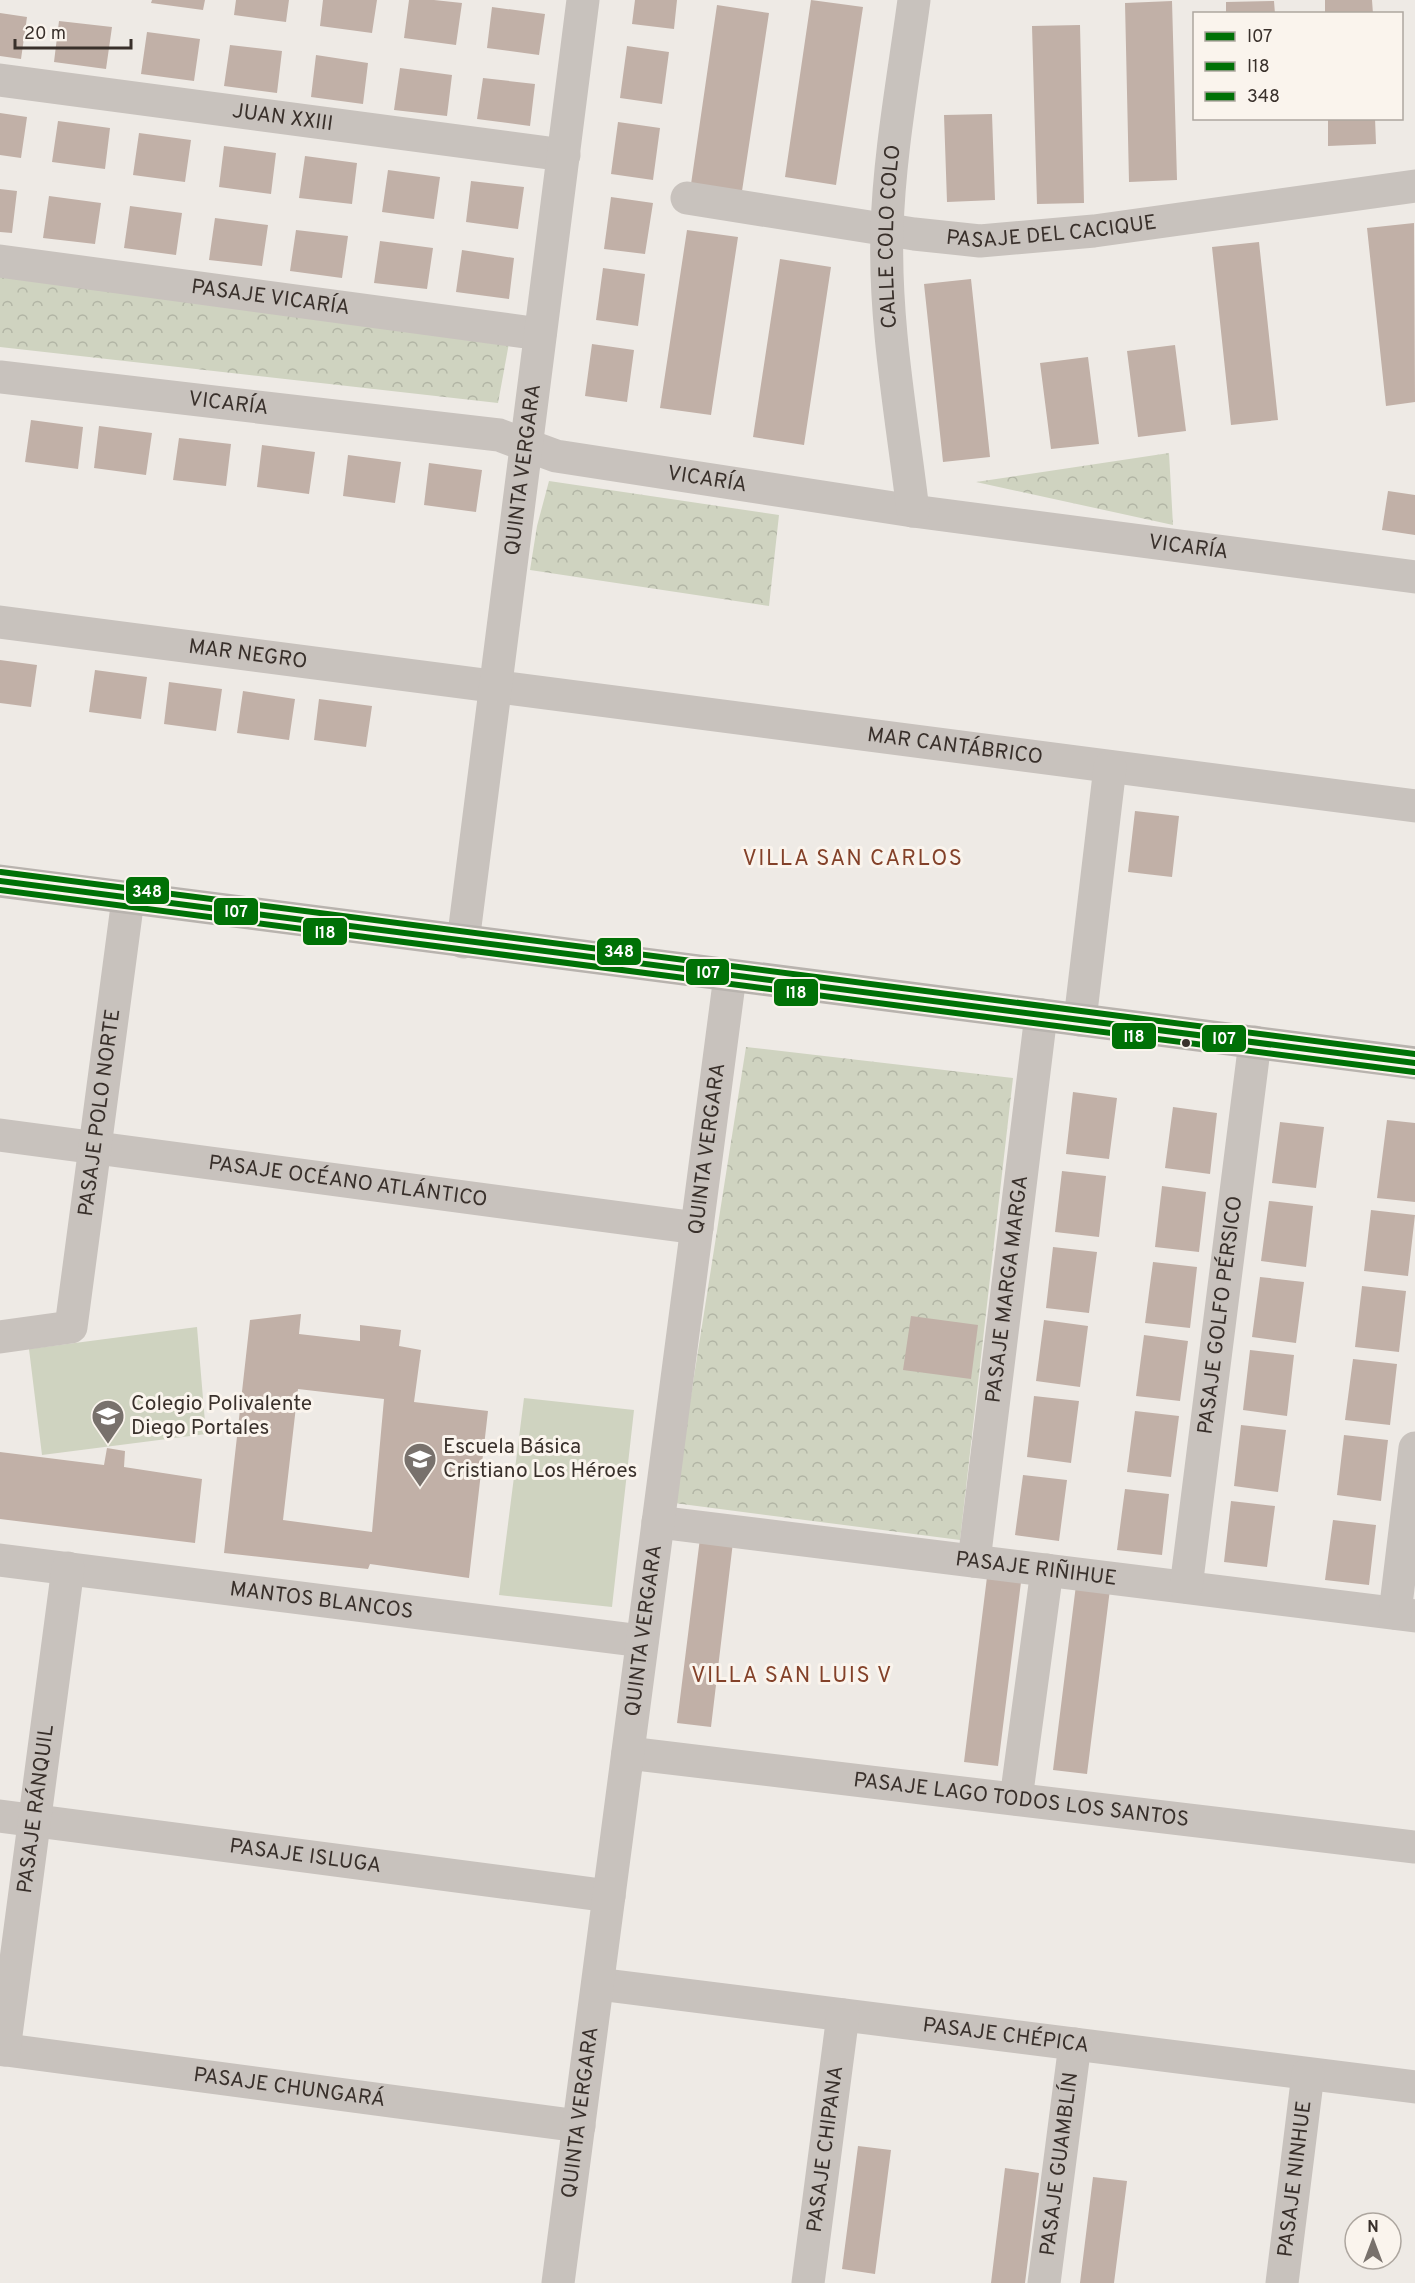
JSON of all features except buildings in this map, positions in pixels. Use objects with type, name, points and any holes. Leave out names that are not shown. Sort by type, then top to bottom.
[{"type":"street","name":"QUINTA VERGARA","points":[[463,942],[583,0]]},
{"type":"street","name":"CALLE COLO COLO","points":[[913,511],[890,311],[887,230],[889,193],[914,0]]},
{"type":"street","name":"JUAN XXIII","points":[[0,80],[564,155]]},
{"type":"street","name":"PASAJE DEL CACIQUE","points":[[687,198],[951,240],[980,242],[1094,231],[1415,186]]},
{"type":"street","name":"PASAJE VICARÍA","points":[[0,261],[540,334]]},
{"type":"street","name":"VICARÍA","points":[[0,377],[500,435],[556,456],[913,511],[1415,577]]},
{"type":"street","name":"MAR NEGRO","points":[[0,622],[495,688]]},
{"type":"street","name":"MAR CANTÁBRICO","points":[[495,688],[1415,806]]},
{"type":"street","points":[[1080,1020],[1110,767]]},
{"type":"street","points":[[0,881],[1415,1063]]},
{"type":"street","name":"PASAJE POLO NORTE","points":[[0,1336],[71,1327],[129,899]]},
{"type":"street","name":"QUINTA VERGARA","points":[[558,2283],[730,976]]},
{"type":"street","name":"PASAJE MARGA MARGA","points":[[974,1561],[1041,1015]]},
{"type":"street","name":"PASAJE GOLFO PÉRSICO","points":[[1186,1587],[1256,1042]]},
{"type":"street","name":"PASAJE OCÉANO ATLÁNTICO","points":[[0,1135],[697,1228]]},
{"type":"street","points":[[1405,1614],[1415,1448]]},
{"type":"street","name":"PASAJE RIÑIHUE","points":[[658,1522],[1405,1614]]},
{"type":"street","name":"MANTOS BLANCOS","points":[[0,1560],[642,1641]]},
{"type":"street","name":"PASAJE RÁNQUIL","points":[[2,2049],[68,1568]]},
{"type":"street","points":[[1016,1799],[1047,1570]]},
{"type":"street","name":"PASAJE LAGO TODOS LOS SANTOS","points":[[628,1753],[1415,1847]]},
{"type":"street","name":"PASAJE ISLUGA","points":[[0,1816],[609,1896]]},
{"type":"street","name":"PASAJE CHÉPICA","points":[[598,1984],[1415,2087]]},
{"type":"street","name":"PASAJE CHIPANA","points":[[808,2283],[843,2015]]},
{"type":"street","name":"PASAJE GUAMBLÍN","points":[[1044,2283],[1075,2044]]},
{"type":"street","name":"PASAJE CHUNGARÁ","points":[[2,2049],[579,2126]]},
{"type":"street","name":"PASAJE NINHUE","points":[[1282,2283],[1308,2074]]},
{"type":"green space","points":[[0,273],[509,343],[498,403],[0,347]]},
{"type":"green space","points":[[1169,453],[1173,525],[976,482]]},
{"type":"green space","points":[[549,481],[779,515],[769,606],[530,570],[537,526]]},
{"type":"green space","points":[[746,1047],[1013,1078],[960,1540],[674,1503]]},
{"type":"green space","points":[[197,1327],[206,1434],[42,1455],[29,1349]]},
{"type":"green space","points":[[524,1398],[634,1410],[612,1607],[499,1595]]},
{"type":"transit line","name":"348","points":[[1,872],[1415,1054]]},
{"type":"transit line","name":"I07","points":[[0,881],[1415,1063]]},
{"type":"transit line","name":"I18","points":[[0,890],[1414,1072]]},
{"type":"place","name":"Colegio Polivalente Diego Portales","points":[[108,1445]]},
{"type":"place","name":"Escuela Básica Cristiano Los Héroes","points":[[420,1488]]},
{"type":"district","name":"VILLA SAN CARLOS","points":[[853,859]]},
{"type":"district","name":"VILLA SAN LUIS V","points":[[792,1676]]}]
